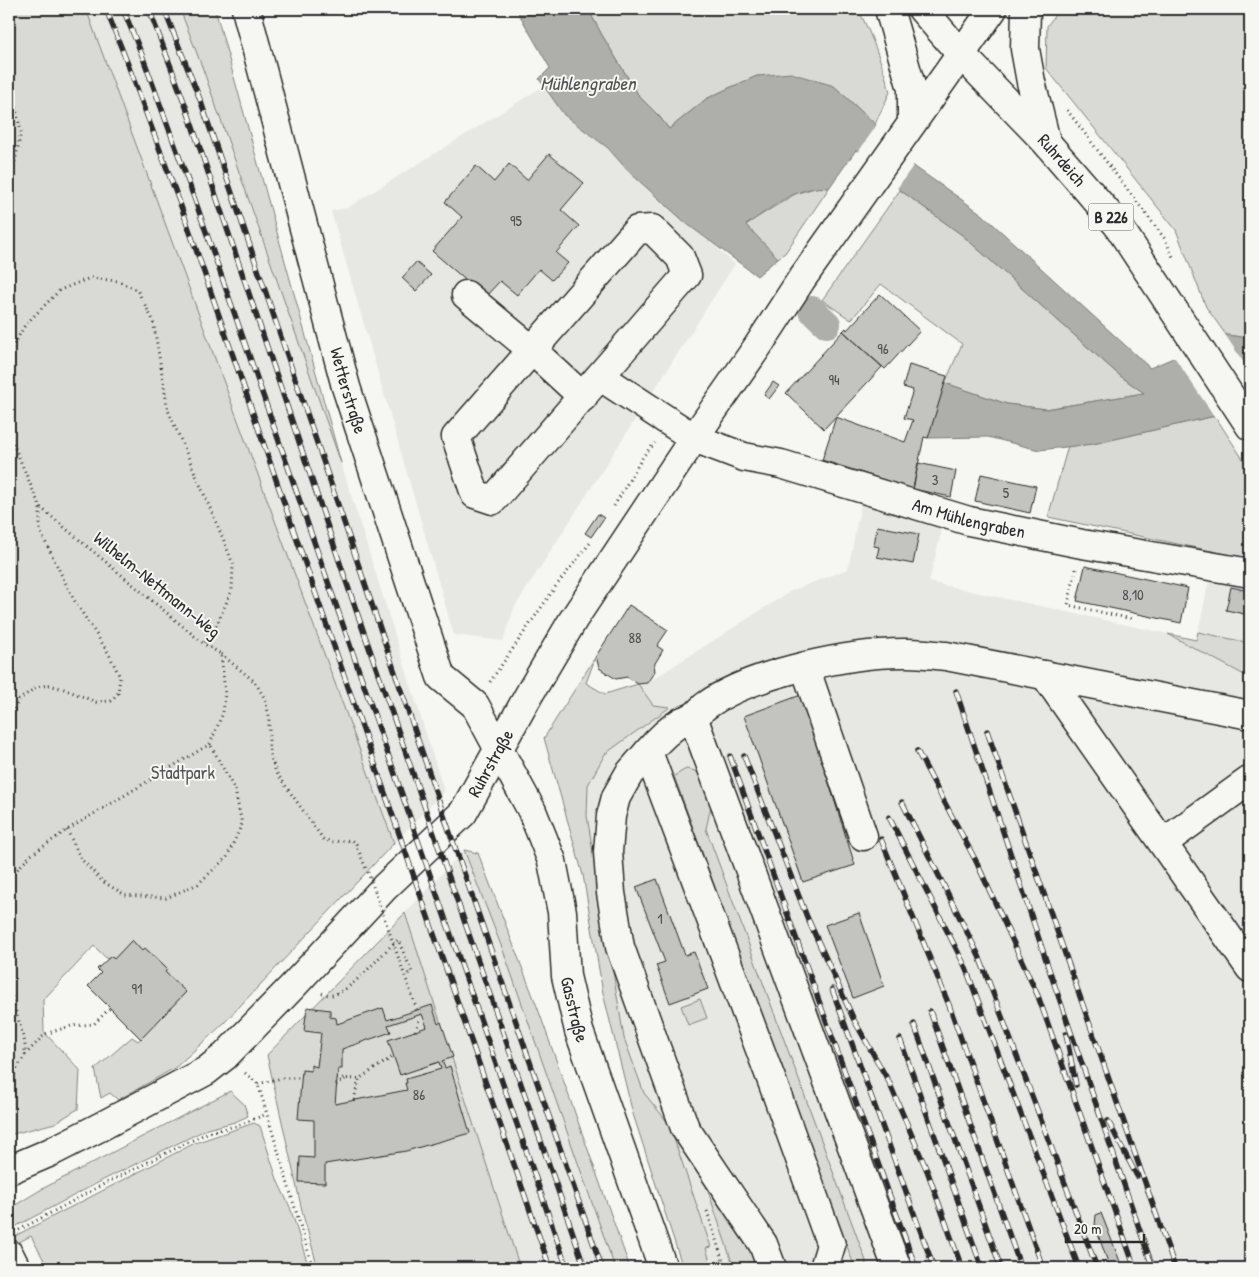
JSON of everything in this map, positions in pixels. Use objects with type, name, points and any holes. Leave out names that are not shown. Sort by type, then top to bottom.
[{"type":"main road","name":"Wetterstraße","points":[[246,9],[346,387],[441,677],[474,706],[498,751]]},
{"type":"main road","points":[[889,9],[912,89],[907,130]]},
{"type":"main road","name":"Ruhrdeich","points":[[922,9],[960,53],[1046,142],[1117,224],[1250,426]]},
{"type":"main road","name":"Ruhrstraße","points":[[9,1170],[51,1152],[206,1071],[225,1056],[293,986],[376,880],[462,813],[573,620],[801,280],[993,9]]},
{"type":"main road","points":[[1026,9],[1025,49],[1046,142]]},
{"type":"main road","points":[[652,229],[680,257],[687,276],[493,500],[475,494],[456,438],[532,350],[637,230],[652,229]]},
{"type":"main road","points":[[466,295],[532,350],[584,397]]},
{"type":"main road","name":"Am Mühlengraben","points":[[601,377],[694,438],[744,457],[781,464],[968,521],[1082,544],[1250,573]]},
{"type":"main road","points":[[772,1268],[763,1244],[685,1128],[620,947],[611,893],[608,852],[611,816],[616,797],[629,774],[648,752],[661,737],[683,720],[694,718],[706,705],[761,679],[805,667],[854,657],[908,653],[946,656],[1250,715]]},
{"type":"main road","points":[[805,667],[863,836]]},
{"type":"main road","points":[[1045,675],[1250,968]]},
{"type":"main road","points":[[694,718],[897,1268]]},
{"type":"main road","name":"Gasstraße","points":[[498,751],[532,811],[552,861],[562,912],[566,976],[579,1031],[663,1268]]},
{"type":"main road","points":[[648,752],[831,1245],[824,1268]]},
{"type":"main road","points":[[1162,843],[1250,780]]},
{"type":"main road","points":[[13,1242],[16,1268]]},
{"type":"path","points":[[9,78],[21,132],[9,191]]},
{"type":"path","points":[[9,353],[25,325],[60,290],[90,278],[118,281],[137,290],[153,320],[168,410],[233,564],[232,590],[217,624],[204,644]]},
{"type":"path","name":"Wilhelm-Nettmann-Weg","points":[[9,434],[40,507],[204,644],[221,654],[225,693],[224,713],[210,744]]},
{"type":"path","points":[[9,718],[19,700],[36,687],[49,685],[64,688],[96,702],[110,700],[118,693],[120,677],[117,669],[74,600],[40,531],[40,507]]},
{"type":"path","points":[[1082,544],[1068,605],[1132,619]]},
{"type":"path","points":[[221,654],[255,682],[265,699],[269,716],[269,752],[276,772],[323,838],[332,842],[350,840],[356,844],[376,880],[417,1010]]},
{"type":"path","points":[[9,878],[31,855],[68,830],[210,744],[235,790],[242,824],[226,856],[198,884],[166,898],[125,895],[102,881],[81,859],[68,830]]},
{"type":"path","points":[[293,986],[331,995],[347,988],[398,940],[412,972],[407,974]]},
{"type":"path","points":[[9,988],[25,1043],[25,1055]]},
{"type":"path","points":[[9,1081],[25,1055],[46,1034],[70,1026],[94,1024],[110,1008]]},
{"type":"path","points":[[415,1031],[419,1018]]},
{"type":"path","points":[[225,1056],[258,1084],[313,1268]]},
{"type":"path","points":[[337,1078],[359,1079],[394,1056]]},
{"type":"path","points":[[258,1084],[282,1078],[299,1078]]},
{"type":"path","points":[[336,1085],[346,1078]]},
{"type":"path","points":[[354,1100],[359,1079]]},
{"type":"path","points":[[13,1242],[108,1182],[209,1132],[236,1126],[267,1114]]},
{"type":"shaded area","points":[[86,9],[180,9],[204,72],[341,463],[444,791],[394,843]]},
{"type":"shaded area","points":[[544,86],[564,115],[608,148],[628,171],[735,264],[514,608],[503,641],[454,635],[331,211],[347,208]]},
{"type":"shaded area","points":[[861,504],[942,529],[929,582],[1168,634],[1250,678],[1250,1268],[683,1268],[633,1114],[603,993],[583,875],[551,763],[653,705],[638,684],[647,683],[791,591],[848,569]]},
{"type":"shaded area","points":[[1209,581],[1250,589],[1250,643],[1198,632]]},
{"type":"shaded area","points":[[464,850],[504,953],[615,1268],[520,1268],[405,913]]},
{"type":"green space","name":"Stadtpark","points":[[9,9],[86,9],[394,843],[223,1024],[176,1067],[118,1100],[110,1093],[101,1098],[95,1069],[132,1037],[138,1041],[186,992],[165,972],[167,969],[145,948],[142,951],[132,941],[114,959],[111,956],[107,959],[94,946],[43,1000],[44,1032],[80,1070],[78,1109],[55,1123],[9,1135]]},
{"type":"green space","points":[[180,9],[215,9],[341,463],[204,72]]},
{"type":"green space","points":[[588,9],[858,9],[868,29],[890,92],[875,124],[834,86],[757,76],[706,99],[669,129],[639,96]]},
{"type":"green space","points":[[1059,9],[1250,9],[1250,338],[1226,335],[1206,307],[1176,230],[1046,68],[1047,26]]},
{"type":"green space","points":[[818,187],[829,188],[785,253],[778,258],[745,225],[795,194]]},
{"type":"green space","points":[[900,190],[962,235],[1119,375],[1144,393],[1046,409],[1007,404],[945,383],[962,344],[881,284],[851,320],[822,300]]},
{"type":"green space","points":[[1215,416],[1250,470],[1250,559],[1048,517],[1068,446],[1093,444]]},
{"type":"green space","points":[[1198,632],[1250,643],[1250,678],[1168,634],[1196,640]]},
{"type":"green space","points":[[596,656],[586,683],[605,694],[638,684],[653,705],[670,707],[605,754],[588,785],[587,816],[624,1038],[644,1093],[669,1124],[711,1247],[706,1248],[712,1268],[683,1268],[633,1114],[603,993],[583,875],[544,738]]},
{"type":"green space","points":[[686,769],[696,771],[703,780],[712,801],[706,829],[866,1261],[866,1268],[855,1268],[674,776]]},
{"type":"green space","points":[[464,850],[478,853],[538,1009],[630,1268],[615,1268],[504,953]]},
{"type":"green space","points":[[405,913],[520,1268],[318,1268],[303,1215],[267,1055]]},
{"type":"green space","points":[[700,999],[707,1018],[688,1025],[681,1006]]},
{"type":"green space","points":[[230,1091],[244,1104],[248,1116],[235,1122],[207,1129],[105,1179],[9,1230],[9,1209],[42,1189]]},
{"type":"green space","points":[[254,1123],[260,1126],[278,1182],[290,1207],[309,1268],[48,1268],[31,1236],[13,1245],[9,1239],[195,1143]]},
{"type":"green space","points":[[709,1184],[751,1244],[754,1257],[752,1268],[734,1268],[706,1185]]},
{"type":"water","name":"Mühlengraben","points":[[516,9],[588,9],[639,96],[669,129],[706,99],[757,76],[791,73],[834,86],[875,124],[915,167],[982,214],[1150,368],[1226,335],[1250,338],[1250,415],[1215,416],[1093,444],[1039,450],[988,437],[928,438],[945,383],[1007,404],[1046,409],[1144,393],[1119,375],[962,235],[900,190],[856,150],[829,188],[806,190],[795,194],[746,225],[778,258],[757,276],[687,224],[628,171],[608,148],[564,115],[539,79],[550,68]]},
{"type":"pier","points":[[878,123],[915,163],[896,190],[857,154]]},
{"type":"pier","points":[[1224,333],[1250,372],[1250,418],[1216,419],[1173,355]]},
{"type":"building","points":[[549,154],[584,183],[561,210],[579,226],[556,253],[568,263],[552,280],[539,269],[517,295],[500,281],[485,297],[432,251],[462,217],[445,202],[476,166],[494,182],[509,164],[527,180]]},
{"type":"building","points":[[416,262],[431,275],[416,291],[402,278]]},
{"type":"building","points":[[880,294],[920,331],[885,369],[843,331],[846,328],[847,330]]},
{"type":"building","points":[[843,331],[882,367],[824,429],[786,393]]},
{"type":"building","points":[[909,365],[947,376],[928,438],[924,437],[913,489],[822,460],[836,417],[905,442],[913,420],[904,418],[913,390],[903,387]]},
{"type":"building","points":[[773,382],[779,386],[769,399],[764,395]]},
{"type":"building","points":[[918,463],[956,471],[951,497],[913,489]]},
{"type":"building","points":[[981,474],[1036,486],[1030,513],[975,501]]},
{"type":"building","points":[[598,514],[604,518],[591,537],[585,533]]},
{"type":"building","points":[[877,526],[919,534],[913,564],[877,557],[879,547],[874,546]]},
{"type":"building","points":[[1085,566],[1188,588],[1181,623],[1077,601]]},
{"type":"building","points":[[1231,587],[1250,591],[1249,615],[1226,610]]},
{"type":"building","points":[[629,605],[668,630],[657,646],[663,650],[654,665],[655,671],[647,683],[638,684],[627,677],[616,679],[599,668],[596,656]]},
{"type":"building","points":[[801,695],[855,865],[803,882],[744,716]]},
{"type":"building","points":[[657,879],[685,955],[694,952],[708,989],[670,1003],[656,965],[665,962],[636,887]]},
{"type":"building","points":[[859,913],[884,986],[853,998],[825,925]]},
{"type":"building","points":[[132,940],[142,951],[145,948],[167,969],[165,972],[186,992],[141,1039],[88,986],[101,973],[97,969],[111,956],[114,959]]},
{"type":"building","points":[[432,1005],[438,1024],[441,1022],[453,1057],[442,1061],[445,1068],[450,1066],[470,1133],[406,1151],[325,1164],[325,1183],[299,1182],[300,1157],[314,1158],[314,1120],[298,1119],[302,1070],[311,1071],[311,1065],[317,1067],[321,1033],[304,1031],[307,1007],[330,1010],[330,1017],[336,1018],[337,1024],[383,1008],[387,1020]],"holes":[[[422,1014],[427,1027],[388,1040],[400,1075],[439,1062],[441,1069],[406,1079],[407,1090],[335,1104],[338,1069],[342,1069],[342,1049],[391,1032],[388,1025]]]},
{"type":"building","points":[[1101,1213],[1121,1264],[1110,1268],[1095,1226],[1096,1215]]},
{"type":"waterway","points":[[812,310],[827,324]]},
{"type":"railway","points":[[106,9],[182,209],[550,1268]]},
{"type":"railway","points":[[123,9],[142,55],[196,203],[567,1268]]},
{"type":"railway","points":[[149,9],[186,107],[346,581],[585,1268]]},
{"type":"railway","points":[[164,9],[201,102],[435,790],[602,1268]]},
{"type":"railway","points":[[956,691],[1050,972],[1153,1268]]},
{"type":"railway","points":[[987,731],[1175,1268]]},
{"type":"railway","points":[[917,751],[976,861],[1038,996],[1135,1268]]},
{"type":"railway","points":[[730,756],[916,1268]]},
{"type":"railway","points":[[744,756],[807,917],[854,1020],[889,1082],[928,1173],[962,1268]]},
{"type":"railway","points":[[902,802],[979,956],[1097,1268]]},
{"type":"railway","points":[[889,817],[965,966],[1079,1268]]},
{"type":"railway","points":[[881,839],[949,1005],[1043,1268]]},
{"type":"railway","points":[[832,989],[934,1268]]},
{"type":"railway","points":[[930,1011],[1021,1268]]},
{"type":"railway","points":[[914,1024],[1001,1268]]},
{"type":"railway","points":[[1066,1034],[1076,1085]]},
{"type":"railway","points":[[900,1039],[982,1268]]},
{"type":"railway","points":[[1108,1121],[1137,1176]]}]
